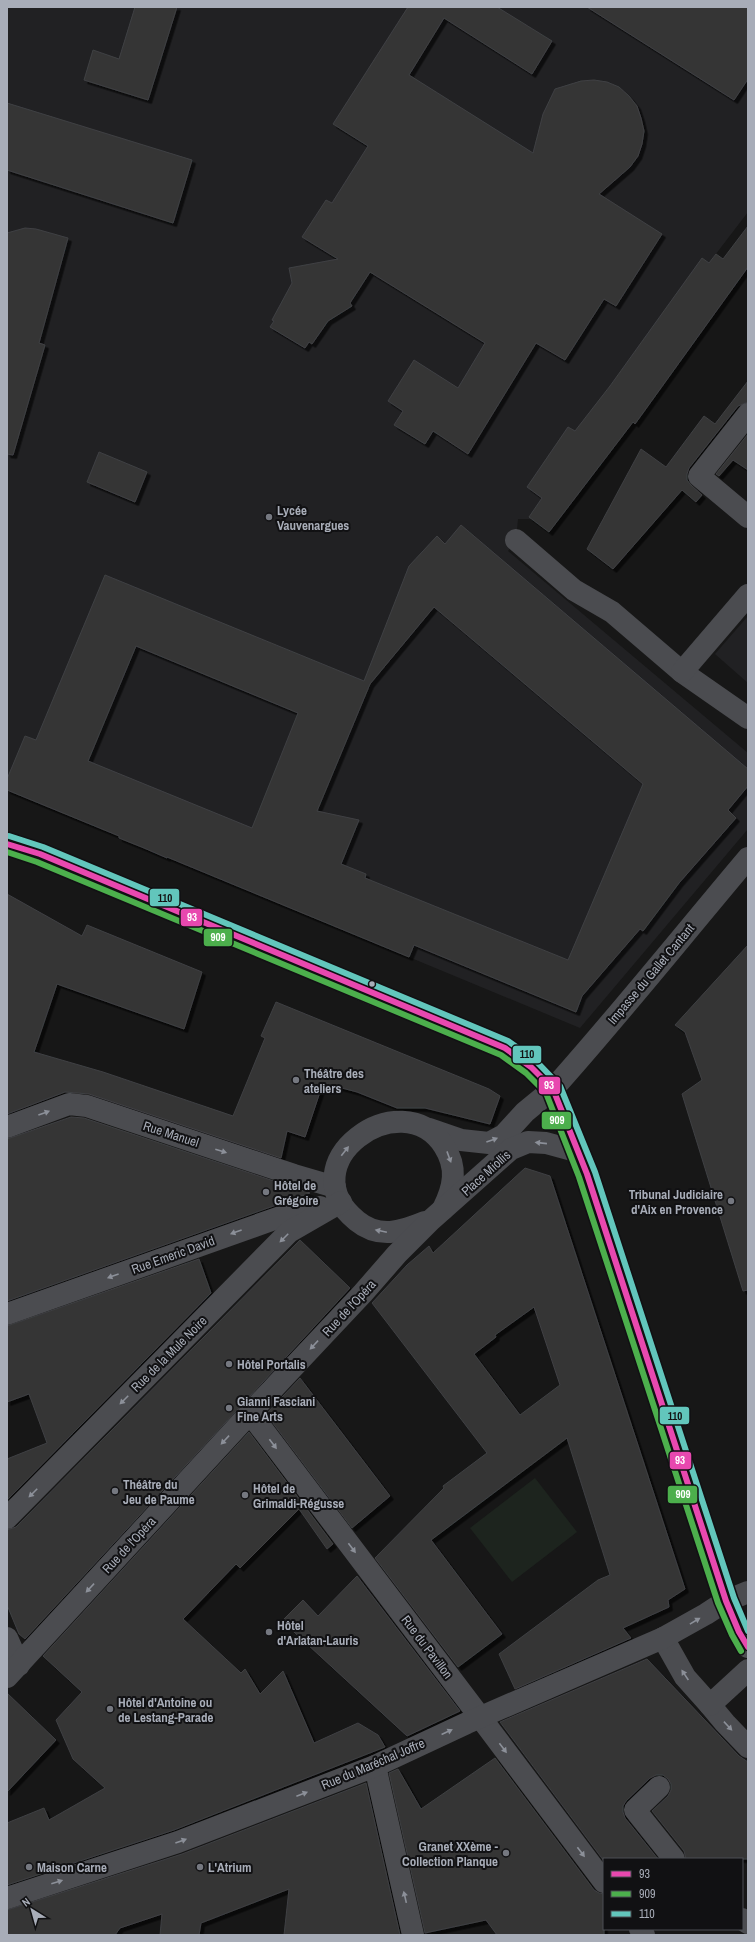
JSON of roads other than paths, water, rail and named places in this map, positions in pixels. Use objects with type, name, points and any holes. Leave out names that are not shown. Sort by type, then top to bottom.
[{"type":"main road","points":[[7,844],[40,854],[369,993],[506,1048],[531,1067],[553,1090],[579,1152],[726,1601],[738,1632],[748,1647]]},
{"type":"street","points":[[748,414],[699,476],[748,517]]},
{"type":"street","points":[[516,540],[574,590],[612,612],[682,672],[748,718]]},
{"type":"street","points":[[682,672],[748,595]]},
{"type":"street","name":"Impasse du Gallet Cantant","points":[[553,1090],[592,1046],[618,1012],[748,858]]},
{"type":"street","name":"Place Miollis","points":[[428,1128],[440,1139],[450,1155],[453,1173],[451,1192],[437,1215],[403,1232],[383,1232],[363,1226],[347,1213],[338,1194],[334,1173],[338,1160],[347,1147],[360,1134],[377,1125],[396,1122],[414,1123],[428,1128],[461,1140],[489,1142],[504,1135],[525,1112],[553,1090]]},
{"type":"street","name":"Rue Manuel","points":[[7,1127],[69,1104],[87,1106],[294,1175],[338,1194]]},
{"type":"street","name":"Place Miollis","points":[[397,1254],[437,1215],[510,1149],[528,1142],[546,1143],[579,1152]]},
{"type":"street","name":"Rue Emeric David","points":[[7,1314],[283,1216],[338,1194]]},
{"type":"street","name":"Rue de la Mule Noire","points":[[7,1518],[289,1232],[338,1194]]},
{"type":"street","name":"Rue de l'Opéra","points":[[13,1671],[250,1413],[363,1293],[397,1254]]},
{"type":"street","name":"Rue du Pavillon","points":[[250,1413],[603,1881]]},
{"type":"street","name":"Rue du Maréchal Joffre","points":[[7,1898],[178,1842],[375,1766],[480,1717],[663,1638],[696,1621],[726,1601],[748,1592]]},
{"type":"street","points":[[7,1638],[13,1671]]},
{"type":"street","points":[[663,1638],[686,1677],[725,1723],[748,1747]]},
{"type":"street","points":[[710,1705],[748,1670]]},
{"type":"street","points":[[375,1766],[413,1935]]},
{"type":"street","points":[[659,1787],[635,1810],[673,1858]]},
{"type":"place","name":"Lycée Vauvenargues","points":[[269,517]]},
{"type":"place","name":"Théâtre des ateliers","points":[[296,1080]]},
{"type":"place","name":"Hôtel de Grégoire","points":[[266,1192]]},
{"type":"place","name":"Tribunal Judiciaire d'Aix en Provence","points":[[731,1201]]},
{"type":"place","name":"Hôtel Portalis","points":[[229,1364]]},
{"type":"place","name":"Gianni Fasciani Fine Arts","points":[[229,1408]]},
{"type":"place","name":"Théâtre du Jeu de Paume","points":[[115,1491]]},
{"type":"place","name":"Hôtel de Grimaldi-Régusse","points":[[245,1495]]},
{"type":"place","name":"Hôtel d'Arlatan-Lauris","points":[[269,1632]]},
{"type":"place","name":"Hôtel d'Antoine ou de Lestang-Parade","points":[[110,1709]]},
{"type":"place","name":"Granet XXème - Collection Planque","points":[[506,1853]]},
{"type":"place","name":"Maison Carne","points":[[29,1867]]},
{"type":"place","name":"L'Atrium","points":[[200,1867]]}]
